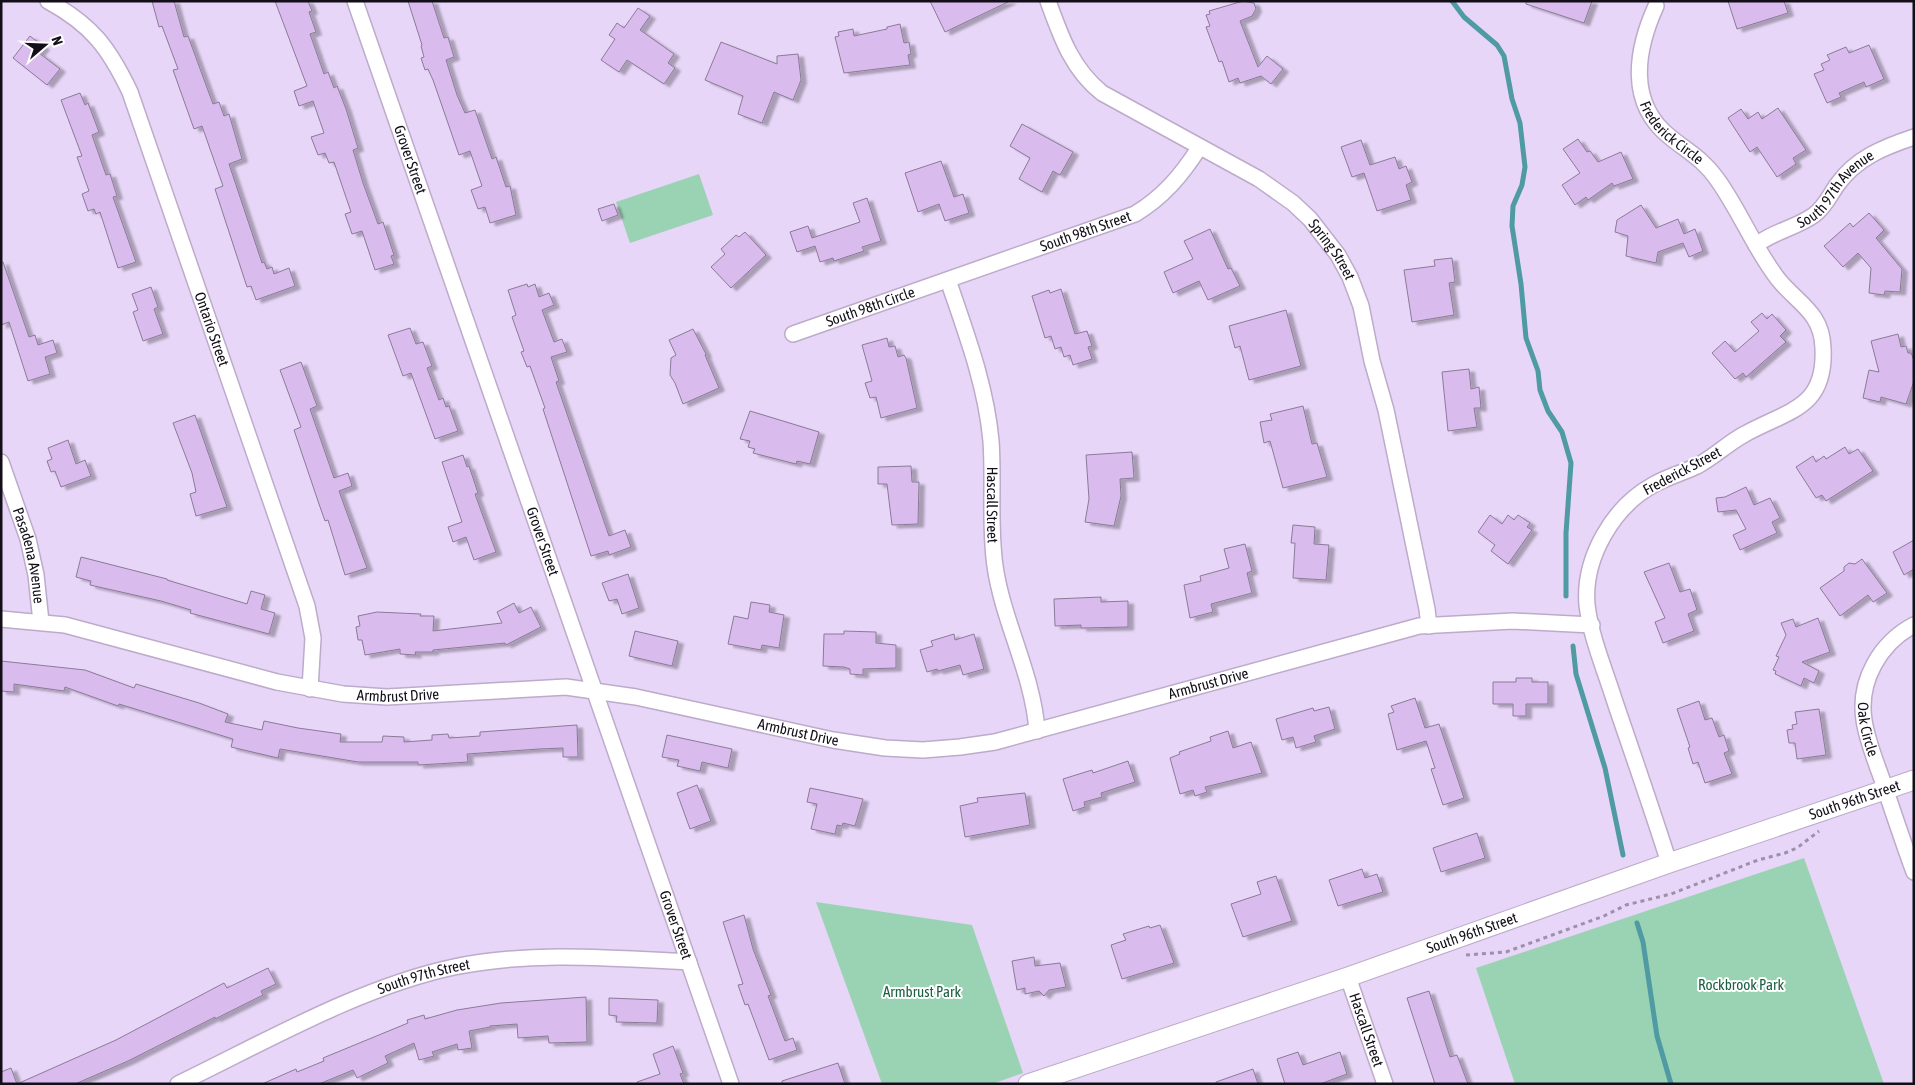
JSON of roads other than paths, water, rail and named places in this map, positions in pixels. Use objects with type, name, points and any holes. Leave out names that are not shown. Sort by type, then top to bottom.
[{"type":"street","name":"Ontario Street","points":[[48,1],[70,14],[96,36],[115,61],[130,92],[307,606],[313,638],[310,689]]},
{"type":"street","name":"Grover Street","points":[[355,1],[731,1084]]},
{"type":"street","name":"Spring Street","points":[[1048,1],[1067,52],[1089,83],[1102,94],[1259,179],[1293,203],[1325,236],[1350,277],[1361,306],[1372,361],[1386,410],[1429,626]]},
{"type":"street","name":"Frederick Circle","points":[[1656,6],[1646,28],[1638,70],[1640,89],[1648,112],[1668,136],[1706,164],[1719,181],[1756,244]]},
{"type":"street","name":"South 97th Avenue","points":[[1756,244],[1766,237],[1802,223],[1816,214],[1848,172],[1863,159],[1888,145],[1914,137]]},
{"type":"street","name":"South 98th Street","points":[[948,280],[1135,214],[1154,202],[1169,189],[1199,148]]},
{"type":"street","name":"Frederick Street","points":[[1669,863],[1597,648],[1587,604],[1592,566],[1603,535],[1628,502],[1651,485],[1712,457],[1748,432],[1794,412],[1804,404],[1816,389],[1823,363],[1823,344],[1820,328],[1804,304],[1781,283],[1756,244]]},
{"type":"street","name":"South 98th Circle","points":[[793,334],[948,280]]},
{"type":"street","name":"Hascall Street","points":[[948,280],[978,368],[986,399],[991,442],[991,526],[995,566],[1004,608],[1034,704],[1037,731]]},
{"type":"street","name":"Pasadena Avenue","points":[[1,462],[28,539],[36,575],[41,622]]},
{"type":"street","name":"Armbrust Drive","points":[[1,619],[65,625],[277,682],[343,694],[387,697],[566,687],[636,697],[833,740],[884,748],[922,750],[995,742],[1419,626],[1513,621],[1592,626]]},
{"type":"street","name":"Oak Circle","points":[[1886,790],[1866,728],[1864,694],[1871,669],[1878,656],[1893,639],[1914,625]]},
{"type":"street","name":"South 96th Street","points":[[1028,1084],[1348,977],[1669,863],[1914,780]]},
{"type":"street","points":[[1886,790],[1914,872]]},
{"type":"street","name":"South 97th Street","points":[[178,1084],[367,994],[412,978],[454,967],[500,960],[542,957],[689,962]]},
{"type":"street","name":"Hascall Street","points":[[1348,977],[1384,1084]]},
{"type":"waterway","points":[[1452,1],[1464,17],[1497,45],[1504,56],[1512,99],[1520,123],[1525,167],[1522,185],[1513,206],[1512,226],[1521,284],[1526,338],[1538,371],[1540,390],[1548,411],[1562,432],[1571,463],[1566,533],[1566,596]]},
{"type":"waterway","points":[[1573,646],[1576,674],[1605,768],[1623,855]]},
{"type":"waterway","points":[[1637,923],[1643,942],[1657,1036],[1671,1084]]},
{"type":"park label","name":"Rockbrook Park","points":[[1741,985]]},
{"type":"park label","name":"Armbrust Park","points":[[922,992]]}]
